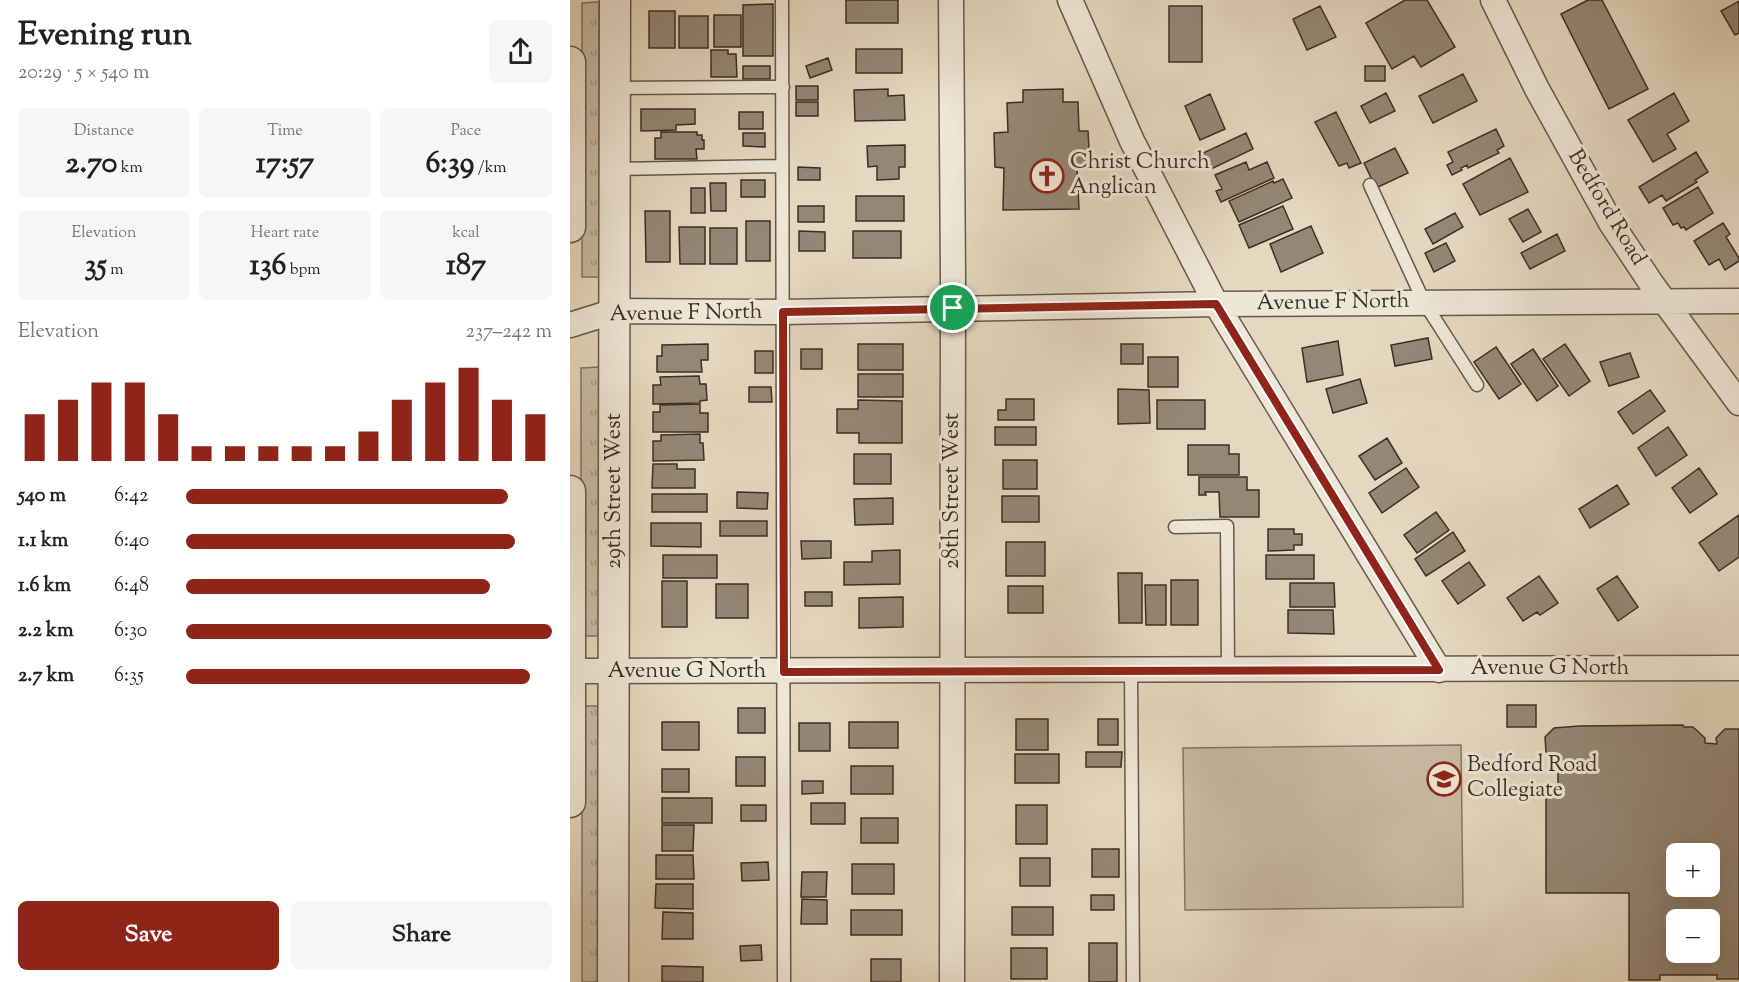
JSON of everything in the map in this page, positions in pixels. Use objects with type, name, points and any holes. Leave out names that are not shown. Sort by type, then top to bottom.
[{"type":"street","name":"29th Street West","points":[[613,982],[615,0]]},
{"type":"street","name":"28th Street West","points":[[951,0],[952,982]]},
{"type":"street","points":[[1070,0],[1132,141],[1216,304],[1439,670]]},
{"type":"street","name":"Bedford Road","points":[[1493,0],[1537,89],[1611,223],[1664,301],[1739,403]]},
{"type":"street","points":[[570,62],[570,227]]},
{"type":"street","name":"Avenue F North","points":[[570,325],[615,311],[783,312],[1216,304],[1739,301]]},
{"type":"street","name":"29th Street West","points":[[570,491],[570,802]]},
{"type":"street","name":"Avenue G North","points":[[570,671],[1739,668]]},
{"type":"lane","points":[[782,0],[784,982]]},
{"type":"lane","points":[[614,88],[783,87]]},
{"type":"lane","points":[[614,169],[782,166]]},
{"type":"lane","points":[[1370,185],[1424,302],[1477,385]]},
{"type":"lane","points":[[1175,527],[1227,526],[1228,670]]},
{"type":"lane","points":[[1131,670],[1133,982]]},
{"type":"green space","points":[[599,2],[599,277],[582,277],[582,3]]},
{"type":"green space","points":[[599,367],[599,636],[581,636],[581,368]]},
{"type":"green space","points":[[582,706],[600,706],[599,982],[582,982]]},
{"type":"green space","points":[[1461,745],[1463,907],[1185,910],[1183,748]]},
{"type":"building","points":[[846,0],[898,0],[898,23],[846,23]]},
{"type":"building","points":[[1405,0],[1427,0],[1455,47],[1421,67],[1414,56],[1392,69],[1366,23]]},
{"type":"building","points":[[1588,0],[1602,0],[1648,89],[1609,109],[1561,14]]},
{"type":"building","points":[[1739,1],[1739,33],[1735,35],[1721,11]]},
{"type":"building","points":[[773,4],[773,56],[743,56],[743,5]]},
{"type":"building","points":[[1169,6],[1202,6],[1202,62],[1169,62]]},
{"type":"building","points":[[1320,6],[1336,37],[1307,50],[1293,19]]},
{"type":"building","points":[[649,11],[675,11],[675,48],[649,48]]},
{"type":"building","points":[[714,15],[741,15],[741,47],[714,47]]},
{"type":"building","points":[[679,16],[708,16],[708,48],[679,48]]},
{"type":"building","points":[[856,49],[902,49],[902,73],[856,73]]},
{"type":"building","points":[[711,50],[728,50],[728,54],[736,54],[737,77],[711,77]]},
{"type":"building","points":[[828,58],[832,70],[810,78],[806,66]]},
{"type":"building","points":[[743,66],[770,66],[770,79],[743,79]]},
{"type":"building","points":[[1365,66],[1385,66],[1385,81],[1365,81]]},
{"type":"building","points":[[1463,74],[1477,101],[1433,123],[1419,96]]},
{"type":"building","points":[[796,86],[818,86],[818,100],[796,100]]},
{"type":"building","points":[[888,89],[888,96],[904,95],[905,120],[855,121],[854,90]]},
{"type":"building","points":[[1063,89],[1063,102],[1078,102],[1079,131],[1088,131],[1090,167],[1077,167],[1079,209],[1003,210],[1004,168],[995,167],[994,133],[1008,132],[1007,103],[1023,102],[1023,90]]},
{"type":"building","points":[[1386,93],[1395,111],[1370,123],[1361,106]]},
{"type":"building","points":[[1674,93],[1689,121],[1667,134],[1676,149],[1653,162],[1628,120]]},
{"type":"building","points":[[1210,94],[1225,129],[1200,140],[1185,106]]},
{"type":"building","points":[[796,102],[818,102],[818,116],[796,116]]},
{"type":"building","points":[[641,109],[695,109],[695,124],[676,125],[676,130],[641,131]]},
{"type":"building","points":[[739,112],[763,112],[763,129],[739,129]]},
{"type":"building","points":[[1336,112],[1361,163],[1349,168],[1347,163],[1339,166],[1315,122]]},
{"type":"building","points":[[1496,129],[1504,146],[1497,150],[1499,153],[1468,168],[1467,165],[1452,175],[1447,165],[1453,162],[1448,152]]},
{"type":"building","points":[[661,132],[697,132],[697,135],[702,135],[704,149],[696,149],[697,159],[655,159],[655,138],[661,138]]},
{"type":"building","points":[[743,133],[765,133],[765,147],[743,146]]},
{"type":"building","points":[[1246,133],[1253,149],[1209,170],[1201,154]]},
{"type":"building","points":[[905,145],[905,167],[899,167],[899,179],[877,180],[877,166],[868,167],[867,146]]},
{"type":"building","points":[[1395,148],[1408,173],[1376,188],[1364,163]]},
{"type":"building","points":[[1696,152],[1708,172],[1695,180],[1697,182],[1666,201],[1662,195],[1649,203],[1639,187]]},
{"type":"building","points":[[1510,158],[1528,192],[1480,215],[1463,184]]},
{"type":"building","points":[[1246,162],[1249,170],[1267,162],[1274,178],[1221,202],[1216,191],[1222,189],[1215,175]]},
{"type":"building","points":[[798,167],[820,168],[820,180],[798,180]]},
{"type":"building","points":[[1283,179],[1292,198],[1239,222],[1229,201],[1273,181],[1274,183]]},
{"type":"building","points":[[741,180],[765,180],[765,197],[741,197]]},
{"type":"building","points":[[710,183],[726,183],[726,211],[711,211]]},
{"type":"building","points":[[1698,187],[1713,213],[1686,230],[1678,223],[1673,225],[1663,208]]},
{"type":"building","points":[[691,188],[705,188],[705,213],[691,213]]},
{"type":"building","points":[[856,196],[904,196],[904,221],[856,221]]},
{"type":"building","points":[[798,206],[824,206],[824,222],[798,222]]},
{"type":"building","points":[[1283,206],[1293,229],[1249,248],[1239,225]]},
{"type":"building","points":[[1528,209],[1541,232],[1523,242],[1509,219]]},
{"type":"building","points":[[645,211],[670,211],[670,262],[646,262]]},
{"type":"building","points":[[1455,213],[1463,227],[1433,244],[1425,229]]},
{"type":"building","points":[[746,221],[770,221],[770,261],[746,261]]},
{"type":"building","points":[[1723,223],[1730,234],[1726,237],[1739,258],[1739,261],[1725,270],[1719,259],[1709,265],[1694,241]]},
{"type":"building","points":[[1311,226],[1323,253],[1281,272],[1270,244]]},
{"type":"building","points":[[679,227],[705,227],[705,264],[680,264]]},
{"type":"building","points":[[710,228],[737,228],[737,264],[710,264]]},
{"type":"building","points":[[799,231],[825,232],[825,251],[799,251]]},
{"type":"building","points":[[853,231],[901,231],[901,258],[853,258]]},
{"type":"building","points":[[1557,234],[1565,251],[1530,269],[1521,253]]},
{"type":"building","points":[[1446,243],[1455,261],[1434,272],[1425,253]]},
{"type":"building","points":[[1428,338],[1432,359],[1395,366],[1391,345]]},
{"type":"building","points":[[1338,341],[1343,375],[1307,382],[1302,348]]},
{"type":"building","points":[[708,344],[708,360],[701,360],[702,372],[657,372],[657,356],[662,356],[662,345]]},
{"type":"building","points":[[858,344],[903,344],[903,370],[858,370]]},
{"type":"building","points":[[1121,344],[1143,344],[1143,364],[1121,364]]},
{"type":"building","points":[[1565,344],[1590,381],[1569,396],[1543,359]]},
{"type":"building","points":[[1496,347],[1521,384],[1499,399],[1474,362]]},
{"type":"building","points":[[801,349],[822,349],[822,369],[801,369]]},
{"type":"building","points":[[1533,349],[1558,386],[1537,401],[1511,364]]},
{"type":"building","points":[[755,351],[773,351],[773,373],[755,373]]},
{"type":"building","points":[[1630,353],[1639,377],[1609,386],[1600,362]]},
{"type":"building","points":[[1148,357],[1178,357],[1178,387],[1148,387]]},
{"type":"building","points":[[858,374],[903,374],[903,397],[858,397]]},
{"type":"building","points":[[699,376],[700,384],[706,384],[707,400],[700,401],[700,403],[653,404],[653,385],[661,385],[660,377]]},
{"type":"building","points":[[1360,379],[1367,403],[1333,413],[1326,389]]},
{"type":"building","points":[[749,387],[771,387],[772,402],[749,402]]},
{"type":"building","points":[[1118,389],[1149,390],[1150,423],[1118,424]]},
{"type":"building","points":[[1650,390],[1665,411],[1633,434],[1618,412]]},
{"type":"building","points":[[1006,399],[1034,399],[1034,420],[998,420],[998,410],[1006,410]]},
{"type":"building","points":[[858,400],[902,401],[902,443],[859,443],[859,433],[837,433],[837,409],[858,409]]},
{"type":"building","points":[[1157,400],[1205,400],[1205,429],[1157,429]]},
{"type":"building","points":[[700,404],[700,413],[708,413],[708,432],[653,432],[653,412],[660,412],[660,405]]},
{"type":"building","points":[[995,427],[1036,427],[1036,445],[995,445]]},
{"type":"building","points":[[1668,427],[1687,455],[1656,476],[1638,448]]},
{"type":"building","points":[[700,434],[704,460],[653,461],[653,441],[661,441],[661,435]]},
{"type":"building","points":[[1387,438],[1402,463],[1375,480],[1359,456]]},
{"type":"building","points":[[1188,445],[1229,445],[1229,454],[1239,454],[1239,475],[1188,475]]},
{"type":"building","points":[[854,454],[891,454],[891,484],[854,484]]},
{"type":"building","points":[[1003,460],[1037,460],[1037,489],[1003,489]]},
{"type":"building","points":[[653,464],[677,464],[677,469],[695,469],[695,488],[652,488]]},
{"type":"building","points":[[1406,468],[1419,487],[1382,513],[1369,493]]},
{"type":"building","points":[[1699,468],[1717,494],[1690,513],[1672,488]]},
{"type":"building","points":[[1199,477],[1247,477],[1247,490],[1259,490],[1259,517],[1220,517],[1219,492],[1205,492],[1206,495],[1199,495]]},
{"type":"building","points":[[1617,485],[1629,504],[1590,528],[1579,509]]},
{"type":"building","points":[[737,492],[768,493],[767,509],[737,508]]},
{"type":"building","points":[[652,494],[707,494],[707,512],[652,512]]},
{"type":"building","points":[[1002,496],[1039,496],[1039,522],[1002,522]]},
{"type":"building","points":[[893,498],[893,524],[855,525],[854,499]]},
{"type":"building","points":[[1436,512],[1449,530],[1417,553],[1404,535]]},
{"type":"building","points":[[1739,515],[1739,557],[1719,571],[1699,543]]},
{"type":"building","points":[[720,521],[767,521],[767,536],[720,536]]},
{"type":"building","points":[[651,523],[701,523],[701,547],[651,546]]},
{"type":"building","points":[[1268,529],[1294,529],[1294,534],[1302,534],[1302,545],[1294,545],[1294,550],[1268,551]]},
{"type":"building","points":[[1453,532],[1465,551],[1426,576],[1415,559]]},
{"type":"building","points":[[801,541],[831,541],[831,558],[802,559]]},
{"type":"building","points":[[1006,542],[1045,542],[1045,576],[1006,576]]},
{"type":"building","points":[[900,550],[900,584],[844,585],[844,562],[872,562],[872,551]]},
{"type":"building","points":[[663,555],[717,555],[717,578],[663,578]]},
{"type":"building","points":[[1266,555],[1314,555],[1314,579],[1266,579]]},
{"type":"building","points":[[1469,562],[1485,585],[1458,604],[1442,581]]},
{"type":"building","points":[[1118,573],[1142,573],[1142,623],[1119,623]]},
{"type":"building","points":[[1539,576],[1558,603],[1540,615],[1537,612],[1523,621],[1507,598]]},
{"type":"building","points":[[1617,576],[1638,607],[1618,621],[1597,589]]},
{"type":"building","points":[[1171,580],[1198,580],[1198,625],[1171,625]]},
{"type":"building","points":[[662,581],[687,581],[687,627],[662,627]]},
{"type":"building","points":[[1290,583],[1334,583],[1335,607],[1290,607]]},
{"type":"building","points":[[716,584],[748,584],[748,618],[716,618]]},
{"type":"building","points":[[1145,585],[1166,585],[1166,625],[1146,625]]},
{"type":"building","points":[[1008,586],[1043,586],[1043,613],[1008,613]]},
{"type":"building","points":[[805,592],[832,592],[832,606],[805,606]]},
{"type":"building","points":[[903,597],[903,627],[859,628],[859,598]]},
{"type":"building","points":[[1288,610],[1333,610],[1334,634],[1288,633]]},
{"type":"building","points":[[1507,705],[1536,705],[1536,727],[1507,727]]},
{"type":"building","points":[[738,708],[765,708],[765,733],[738,733]]},
{"type":"building","points":[[1016,719],[1048,719],[1048,750],[1016,750]]},
{"type":"building","points":[[1098,719],[1118,719],[1118,745],[1098,745]]},
{"type":"building","points":[[662,722],[699,722],[699,750],[662,750]]},
{"type":"building","points":[[849,722],[898,722],[898,748],[849,748]]},
{"type":"building","points":[[799,723],[830,723],[830,751],[799,751]]},
{"type":"building","points":[[1683,725],[1693,727],[1705,738],[1705,743],[1717,744],[1716,738],[1725,729],[1739,729],[1739,979],[1717,979],[1717,975],[1660,975],[1660,980],[1629,980],[1629,893],[1546,893],[1546,786],[1558,786],[1558,761],[1554,761],[1546,752],[1545,737],[1554,728]]},
{"type":"building","points":[[1086,752],[1122,752],[1121,767],[1086,767]]},
{"type":"building","points":[[1015,754],[1059,754],[1059,783],[1015,783]]},
{"type":"building","points":[[736,757],[765,757],[765,786],[736,786]]},
{"type":"building","points":[[851,766],[893,766],[893,794],[851,794]]},
{"type":"building","points":[[662,769],[689,769],[689,792],[662,792]]},
{"type":"building","points":[[802,781],[823,781],[823,793],[802,794]]},
{"type":"building","points":[[662,798],[712,798],[712,823],[662,823]]},
{"type":"building","points":[[811,803],[845,803],[845,824],[811,824]]},
{"type":"building","points":[[741,805],[766,805],[766,821],[741,821]]},
{"type":"building","points":[[1016,805],[1047,805],[1047,844],[1016,844]]},
{"type":"building","points":[[861,818],[898,818],[898,843],[861,843]]},
{"type":"building","points":[[662,825],[694,825],[693,851],[662,851]]},
{"type":"building","points":[[1092,849],[1119,849],[1119,877],[1092,877]]},
{"type":"building","points":[[656,855],[693,855],[694,879],[656,879]]},
{"type":"building","points":[[1020,858],[1050,858],[1050,886],[1020,886]]},
{"type":"building","points":[[768,862],[769,880],[742,881],[741,863]]},
{"type":"building","points":[[852,864],[894,864],[894,894],[852,894]]},
{"type":"building","points":[[802,872],[827,872],[826,897],[801,897]]},
{"type":"building","points":[[656,884],[693,884],[693,909],[655,908]]},
{"type":"building","points":[[1091,895],[1114,895],[1114,910],[1091,910]]},
{"type":"building","points":[[802,899],[827,900],[827,924],[801,924]]},
{"type":"building","points":[[1012,907],[1053,907],[1053,935],[1012,935]]},
{"type":"building","points":[[851,910],[902,910],[902,935],[851,935]]},
{"type":"building","points":[[663,912],[693,913],[693,939],[662,939]]},
{"type":"building","points":[[1089,943],[1117,943],[1117,982],[1089,982]]},
{"type":"building","points":[[761,945],[762,960],[741,961],[740,946]]},
{"type":"building","points":[[1011,948],[1047,948],[1047,979],[1011,979]]},
{"type":"building","points":[[871,959],[901,959],[901,982],[871,982]]},
{"type":"building","points":[[662,966],[703,967],[703,982],[662,982]]},
{"type":"place","name":"Christ Church Anglican","points":[[1047,176]]},
{"type":"place","name":"Bedford Road Collegiate","points":[[1444,779]]},
{"type":"route","points":[[1216,304],[1439,670],[784,672],[783,312],[953,308],[1216,304]]}]
